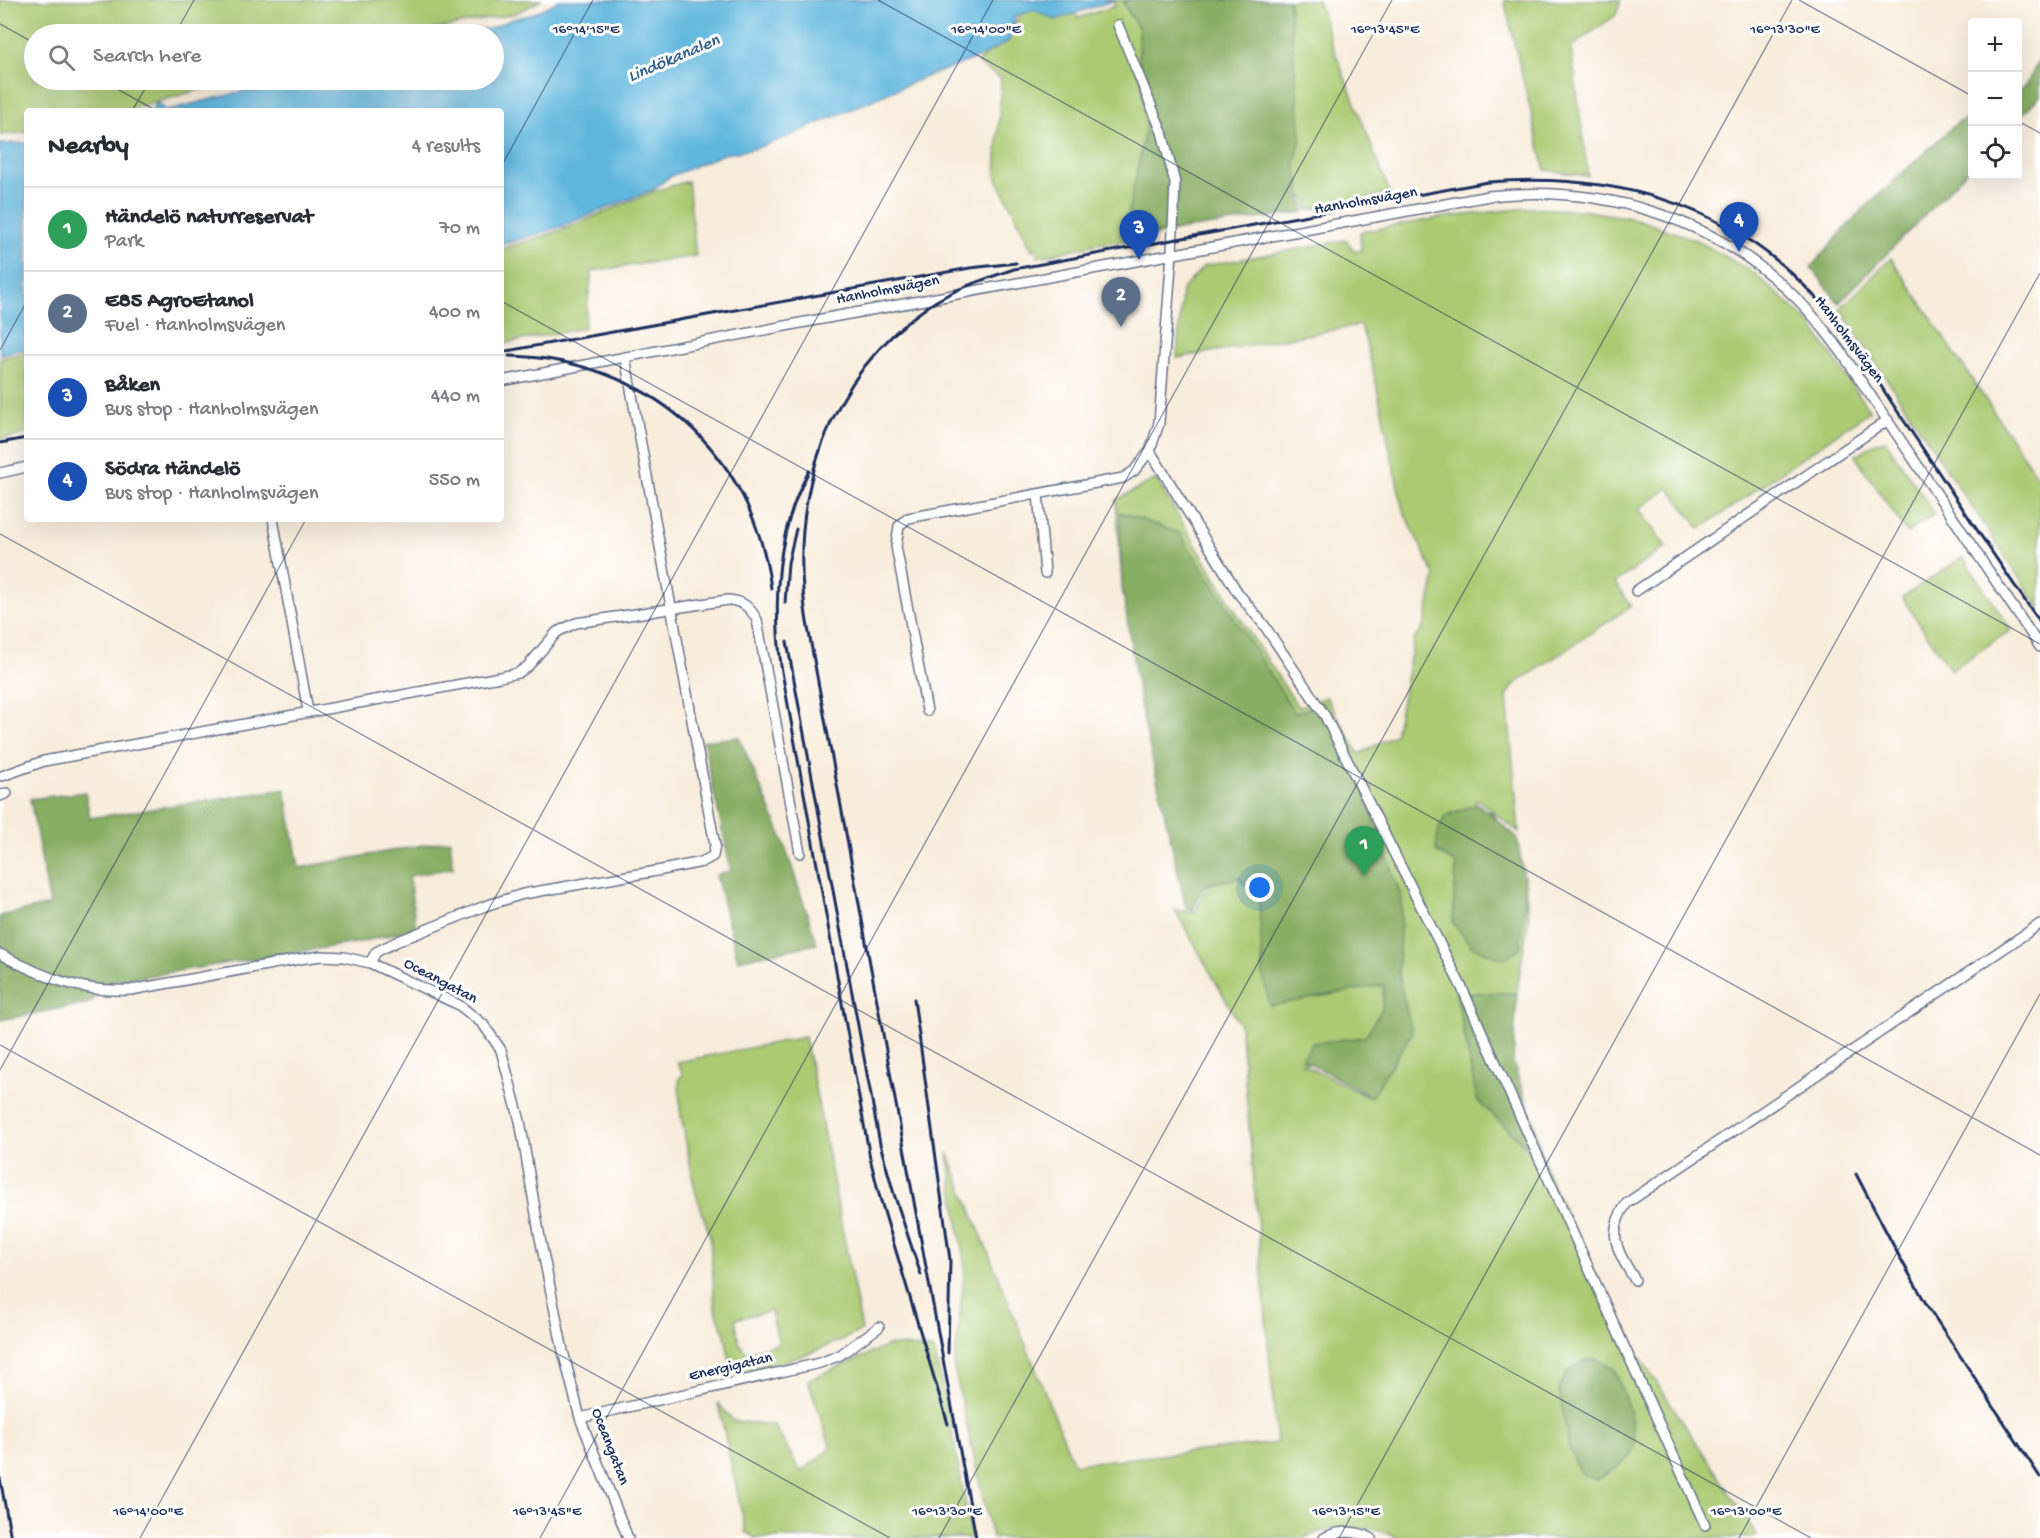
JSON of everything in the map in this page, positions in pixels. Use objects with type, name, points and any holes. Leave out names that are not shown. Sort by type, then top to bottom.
[{"type":"street","points":[[927,711],[896,546],[899,526],[908,518],[1123,478],[1134,471],[1150,451],[1159,423],[1173,254],[1175,183],[1162,132],[1118,25]]},
{"type":"street","name":"Hanholmsvägen","points":[[504,380],[1489,196],[1554,192],[1622,201],[1688,224],[1739,252],[1778,281],[1817,320],[1888,420],[2040,647]]},
{"type":"street","points":[[369,963],[376,952],[396,942],[485,906],[523,894],[702,862],[713,856],[715,845],[625,357]]},
{"type":"street","points":[[1636,591],[1888,420]]},
{"type":"street","points":[[1150,451],[1238,593],[1264,625],[1325,716],[1462,988],[1705,1525]]},
{"type":"street","points":[[0,473],[24,468]]},
{"type":"street","points":[[1038,494],[1045,573]]},
{"type":"street","points":[[274,522],[308,711]]},
{"type":"street","points":[[2,776],[44,760],[518,672],[528,666],[557,632],[576,623],[728,600],[739,601],[751,608],[757,620],[800,853]]},
{"type":"street","points":[[1635,1280],[1620,1256],[1616,1241],[1615,1226],[1627,1203],[2040,924]]},
{"type":"street","name":"Oceangatan","points":[[0,954],[31,971],[60,982],[117,991],[321,956],[344,957],[369,963],[459,1005],[483,1024],[501,1050],[520,1121],[562,1351],[580,1419],[628,1538]]},
{"type":"street","name":"Energigatan","points":[[580,1419],[820,1363],[840,1355],[879,1327]]},
{"type":"street","points":[[1324,1538],[1336,1532],[1359,1532],[1371,1538]]},
{"type":"green space","points":[[0,0],[542,0],[514,14],[462,24],[24,24],[24,90],[198,90],[135,108],[24,108],[24,132],[0,135]]},
{"type":"green space","points":[[1113,0],[1318,0],[1331,42],[1390,193],[1307,210],[1304,197],[1144,239],[1097,244],[1039,257],[1035,249],[1032,250],[996,176],[1001,79],[977,63],[1014,25],[1024,8],[1075,13],[1078,18],[1115,6]]},
{"type":"green space","points":[[1129,0],[1289,0],[1301,138],[1295,163],[1304,212],[1143,235],[1124,235],[1146,126],[1139,61],[1139,29],[1123,3]]},
{"type":"green space","points":[[1504,0],[1621,0],[1616,15],[1571,47],[1588,176],[1545,170]]},
{"type":"green space","points":[[2040,58],[2040,96],[2022,115],[2022,88],[2026,85]]},
{"type":"green space","points":[[1968,119],[1968,170],[1839,303],[1811,267],[1857,215],[1958,122]]},
{"type":"green space","points":[[688,181],[696,256],[592,271],[584,328],[504,343],[504,248],[562,230],[655,191]]},
{"type":"green space","points":[[1528,208],[1581,210],[1636,219],[1696,240],[1753,272],[1810,323],[1870,411],[1700,529],[1669,488],[1639,509],[1666,547],[1615,583],[1631,606],[1514,685],[1507,696],[1519,832],[1478,800],[1475,801],[1477,807],[1491,812],[1515,842],[1523,873],[1529,914],[1514,1010],[1513,1068],[1533,1123],[1549,1178],[1617,1322],[1757,1535],[1752,1538],[1398,1538],[1375,1530],[1339,1528],[1304,1538],[992,1538],[954,1368],[965,1268],[948,1153],[1074,1464],[1277,1443],[1240,1025],[1175,910],[1195,913],[1207,886],[1128,584],[1122,585],[1116,500],[1156,479],[1238,615],[1298,707],[1326,697],[1359,754],[1395,735],[1414,639],[1425,623],[1435,576],[1403,510],[1373,369],[1361,325],[1177,358],[1182,290],[1204,266],[1346,240],[1355,252],[1361,250],[1360,232],[1438,218]],"holes":[[[1311,1063],[1326,1068],[1368,1097],[1302,1064]]]},
{"type":"green space","points":[[1891,258],[2040,481],[2040,609],[1840,309]]},
{"type":"green space","points":[[24,353],[24,435],[0,439],[0,358]]},
{"type":"green space","points":[[1885,440],[1935,514],[1907,533],[1855,456],[1877,442]]},
{"type":"green space","points":[[1120,512],[1180,533],[1295,713],[1323,703],[1354,764],[1402,899],[1398,972],[1412,1033],[1371,1097],[1302,1059],[1313,1043],[1365,1037],[1382,1009],[1384,985],[1270,1006],[1263,976],[1259,902],[1239,878],[1204,885],[1193,910],[1186,908],[1141,709],[1122,587]]},
{"type":"green space","points":[[1963,557],[2011,630],[1951,670],[1902,598]]},
{"type":"green space","points":[[739,737],[782,837],[817,944],[738,960],[716,875],[731,871],[703,741]]},
{"type":"green space","points":[[285,789],[299,868],[450,840],[453,868],[409,876],[416,929],[356,943],[108,982],[90,1003],[0,1020],[0,916],[50,905],[30,799],[85,792],[90,818]]},
{"type":"green space","points":[[1478,804],[1517,837],[1526,890],[1520,950],[1502,959],[1471,946],[1453,923],[1456,864],[1436,851],[1439,830],[1445,818]]},
{"type":"green space","points":[[1456,993],[1517,993],[1513,1063],[1535,1126],[1529,1149],[1477,1100]]},
{"type":"green space","points":[[805,1037],[862,1330],[826,1347],[789,1360],[735,1372],[715,1308],[710,1236],[695,1190],[680,1110],[679,1078],[683,1075],[677,1062]],"holes":[[[771,1311],[779,1344],[745,1352],[739,1342],[735,1319]]]},
{"type":"green space","points":[[890,1345],[934,1351],[946,1401],[972,1538],[755,1538],[744,1531],[746,1532],[718,1403],[733,1421],[774,1425],[801,1472],[831,1448],[808,1380]]},
{"type":"green space","points":[[1597,1359],[1615,1370],[1630,1413],[1634,1437],[1630,1455],[1623,1463],[1596,1480],[1581,1474],[1569,1448],[1559,1388],[1567,1372],[1584,1361]]},
{"type":"water","name":"Lindökanalen","points":[[558,0],[1115,0],[1055,20],[1035,10],[1015,16],[1009,41],[982,56],[923,78],[789,136],[754,149],[723,154],[669,177],[654,189],[560,227],[504,244],[504,108],[176,108],[248,90],[255,92],[259,90],[504,90],[504,24],[500,24],[530,15]]},
{"type":"water","points":[[159,103],[163,108],[153,108],[155,104]]},
{"type":"water","points":[[24,143],[24,350],[0,354],[0,144]]},
{"type":"railway","points":[[976,1538],[807,622],[802,576],[803,531],[810,487],[822,444],[840,404],[864,367],[894,334],[940,299],[971,284],[1014,269],[1488,182],[1534,180],[1579,182],[1623,189],[1665,200],[1706,216],[1745,238],[1781,264],[1815,297],[1860,354],[2040,622]]},
{"type":"railway","points":[[504,351],[970,268],[1016,263]]},
{"type":"railway","points":[[509,356],[559,361],[606,374],[648,395],[685,422],[717,455],[742,494],[760,539],[771,588]]},
{"type":"railway","points":[[0,443],[24,439]]},
{"type":"railway","points":[[809,471],[790,518],[780,566],[777,616],[781,666],[870,1158],[948,1424]]},
{"type":"railway","points":[[785,603],[788,563],[796,529]]},
{"type":"railway","points":[[787,642],[880,1144],[921,1275]]},
{"type":"railway","points":[[914,999],[950,1260],[948,1353]]},
{"type":"railway","points":[[1856,1174],[1928,1307],[2040,1477]]},
{"type":"railway","points":[[0,1478],[11,1538]]},
{"type":"place","name":"Södra Händelö","points":[[1739,252]]},
{"type":"place","name":"Båken","points":[[1139,260]]},
{"type":"place","name":"E85 AgroEtanol","points":[[1121,327]]},
{"type":"place","name":"Händelö naturreservat","points":[[1364,876]]}]
